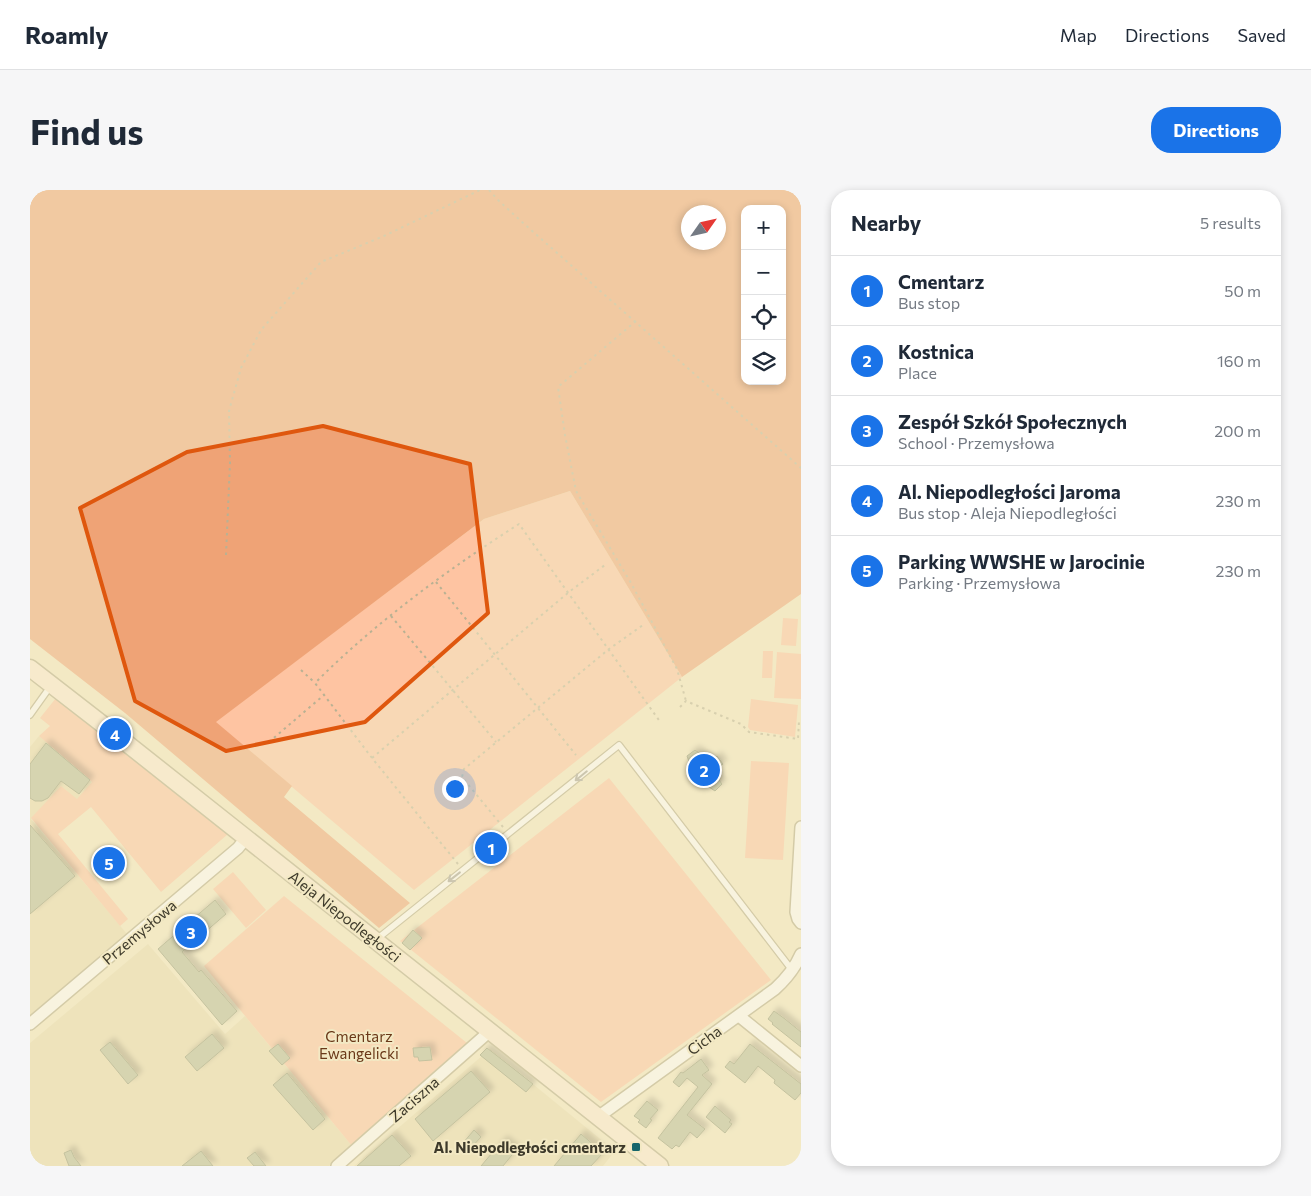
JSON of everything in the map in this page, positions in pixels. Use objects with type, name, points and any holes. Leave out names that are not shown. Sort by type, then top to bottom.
[{"type":"main road","name":"Aleja Niepodległości","points":[[30,668],[660,1166]]},
{"type":"street","points":[[801,827],[796,912],[801,923]]},
{"type":"street","name":"Przemysłowa","points":[[30,1024],[238,848],[246,838]]},
{"type":"street","name":"Cicha","points":[[598,1117],[739,1016],[784,981],[801,954]]},
{"type":"street","points":[[739,1016],[801,1066]]},
{"type":"street","name":"Zaciszna","points":[[338,1166],[490,1031]]},
{"type":"lane","points":[[30,715],[52,685]]},
{"type":"lane","points":[[375,940],[619,745],[792,970]]},
{"type":"path","points":[[226,554],[230,463],[229,411],[241,368],[261,330],[322,262],[384,236],[480,190]]},
{"type":"path","points":[[489,190],[522,222],[801,468]]},
{"type":"path","points":[[636,321],[558,388],[576,491],[631,583],[678,669],[686,701]]},
{"type":"path","points":[[315,683],[391,616],[468,557],[519,524],[661,722]]},
{"type":"path","points":[[372,758],[494,654],[605,565]]},
{"type":"path","points":[[436,581],[576,755]]},
{"type":"path","points":[[391,616],[496,742]]},
{"type":"path","points":[[509,834],[462,777],[464,769],[609,649],[643,626]]},
{"type":"path","points":[[301,670],[315,683],[372,758],[462,870]]},
{"type":"path","points":[[269,742],[324,695]]},
{"type":"path","points":[[680,708],[686,701]]},
{"type":"path","points":[[686,701],[741,724],[749,732],[798,739],[799,721],[801,721]]},
{"type":"highlighted area","points":[[323,426],[470,464],[488,613],[365,722],[226,751],[135,701],[80,508],[187,452]]},
{"type":"shaded area","points":[[30,190],[801,190],[801,594],[682,677],[570,491],[484,519],[216,722],[292,786],[284,797],[410,903],[379,928],[125,713],[30,639]]},
{"type":"shaded area","points":[[39,736],[92,782],[77,800],[61,786],[31,819],[127,934],[30,1015],[30,747]]},
{"type":"shaded area","points":[[148,944],[225,1034],[245,1016],[352,1146],[329,1166],[30,1166],[30,1043]]},
{"type":"shaded area","points":[[490,1049],[615,1151],[603,1166],[354,1166]]},
{"type":"green space","points":[[570,491],[682,677],[414,890],[215,722],[484,519]]},
{"type":"green space","points":[[783,618],[798,619],[796,646],[781,645]]},
{"type":"green space","points":[[763,651],[773,651],[772,678],[762,678]]},
{"type":"green space","points":[[777,652],[801,654],[801,699],[774,698]]},
{"type":"green space","points":[[56,698],[228,834],[161,892],[91,807],[58,834],[128,919],[120,926],[31,818],[61,786],[77,799],[92,782],[39,736],[50,726],[40,718]]},
{"type":"green space","points":[[751,699],[798,705],[795,737],[750,730],[748,727]]},
{"type":"green space","points":[[751,761],[789,763],[783,860],[745,858]]},
{"type":"green space","points":[[609,778],[771,980],[601,1102],[400,941]]},
{"type":"green space","points":[[233,872],[266,910],[246,928],[213,889]]},
{"type":"green space","name":"Cmentarz Ewangelicki","points":[[284,896],[467,1043],[352,1146],[204,966]]},
{"type":"building","points":[[46,743],[90,780],[79,794],[61,781],[48,798],[42,801],[35,801],[30,798],[30,764]]},
{"type":"building","points":[[695,750],[711,761],[717,756],[723,764],[713,772],[722,784],[715,791],[703,783],[691,767],[687,756]]},
{"type":"building","points":[[30,825],[75,876],[30,914]]},
{"type":"building","points":[[215,900],[226,914],[182,952],[199,972],[201,970],[237,1011],[222,1025],[158,949]]},
{"type":"building","points":[[413,930],[422,938],[410,950],[402,943]]},
{"type":"building","points":[[774,1011],[801,1032],[801,1047],[768,1019]]},
{"type":"building","points":[[212,1034],[224,1048],[197,1071],[185,1057]]},
{"type":"building","points":[[110,1042],[138,1075],[128,1084],[100,1050]]},
{"type":"building","points":[[278,1044],[290,1058],[282,1065],[269,1051]]},
{"type":"building","points":[[750,1044],[801,1084],[801,1093],[795,1100],[774,1083],[775,1080],[758,1066],[745,1083],[725,1067],[730,1061],[734,1064]]},
{"type":"building","points":[[430,1047],[432,1060],[419,1061],[418,1057],[414,1057],[413,1048]]},
{"type":"building","points":[[487,1048],[533,1084],[526,1092],[480,1055]]},
{"type":"building","points":[[701,1059],[709,1070],[702,1075],[712,1084],[687,1115],[705,1129],[697,1138],[690,1132],[679,1147],[676,1145],[672,1149],[658,1138],[698,1087],[687,1078],[679,1087],[673,1082],[681,1072],[683,1073]]},
{"type":"building","points":[[471,1071],[490,1092],[433,1141],[415,1119]]},
{"type":"building","points":[[287,1073],[325,1119],[313,1130],[273,1085]]},
{"type":"building","points":[[647,1101],[658,1110],[650,1119],[652,1120],[646,1128],[634,1116]]},
{"type":"building","points":[[715,1106],[731,1120],[729,1122],[732,1124],[725,1133],[706,1117]]},
{"type":"building","points":[[474,1130],[481,1137],[470,1149],[463,1143]]},
{"type":"building","points":[[581,1134],[603,1153],[591,1166],[554,1166]]},
{"type":"building","points":[[392,1135],[411,1156],[399,1166],[357,1166]]},
{"type":"building","points":[[503,1140],[516,1150],[503,1166],[481,1166]]},
{"type":"building","points":[[71,1150],[81,1166],[69,1166],[64,1153]]},
{"type":"building","points":[[201,1151],[213,1166],[182,1166]]},
{"type":"building","points":[[255,1152],[266,1166],[254,1166],[247,1158]]},
{"type":"place","name":"Al. Niepodległości Jaroma","points":[[115,734]]},
{"type":"place","name":"Kostnica","points":[[704,770]]},
{"type":"place","name":"Cmentarz","points":[[491,848]]},
{"type":"place","name":"Parking WWSHE w Jarocinie","points":[[109,863]]},
{"type":"place","name":"Zespół Szkół Społecznych","points":[[191,932]]},
{"type":"place","name":"Al. Niepodległości cmentarz","points":[[636,1147]]}]
